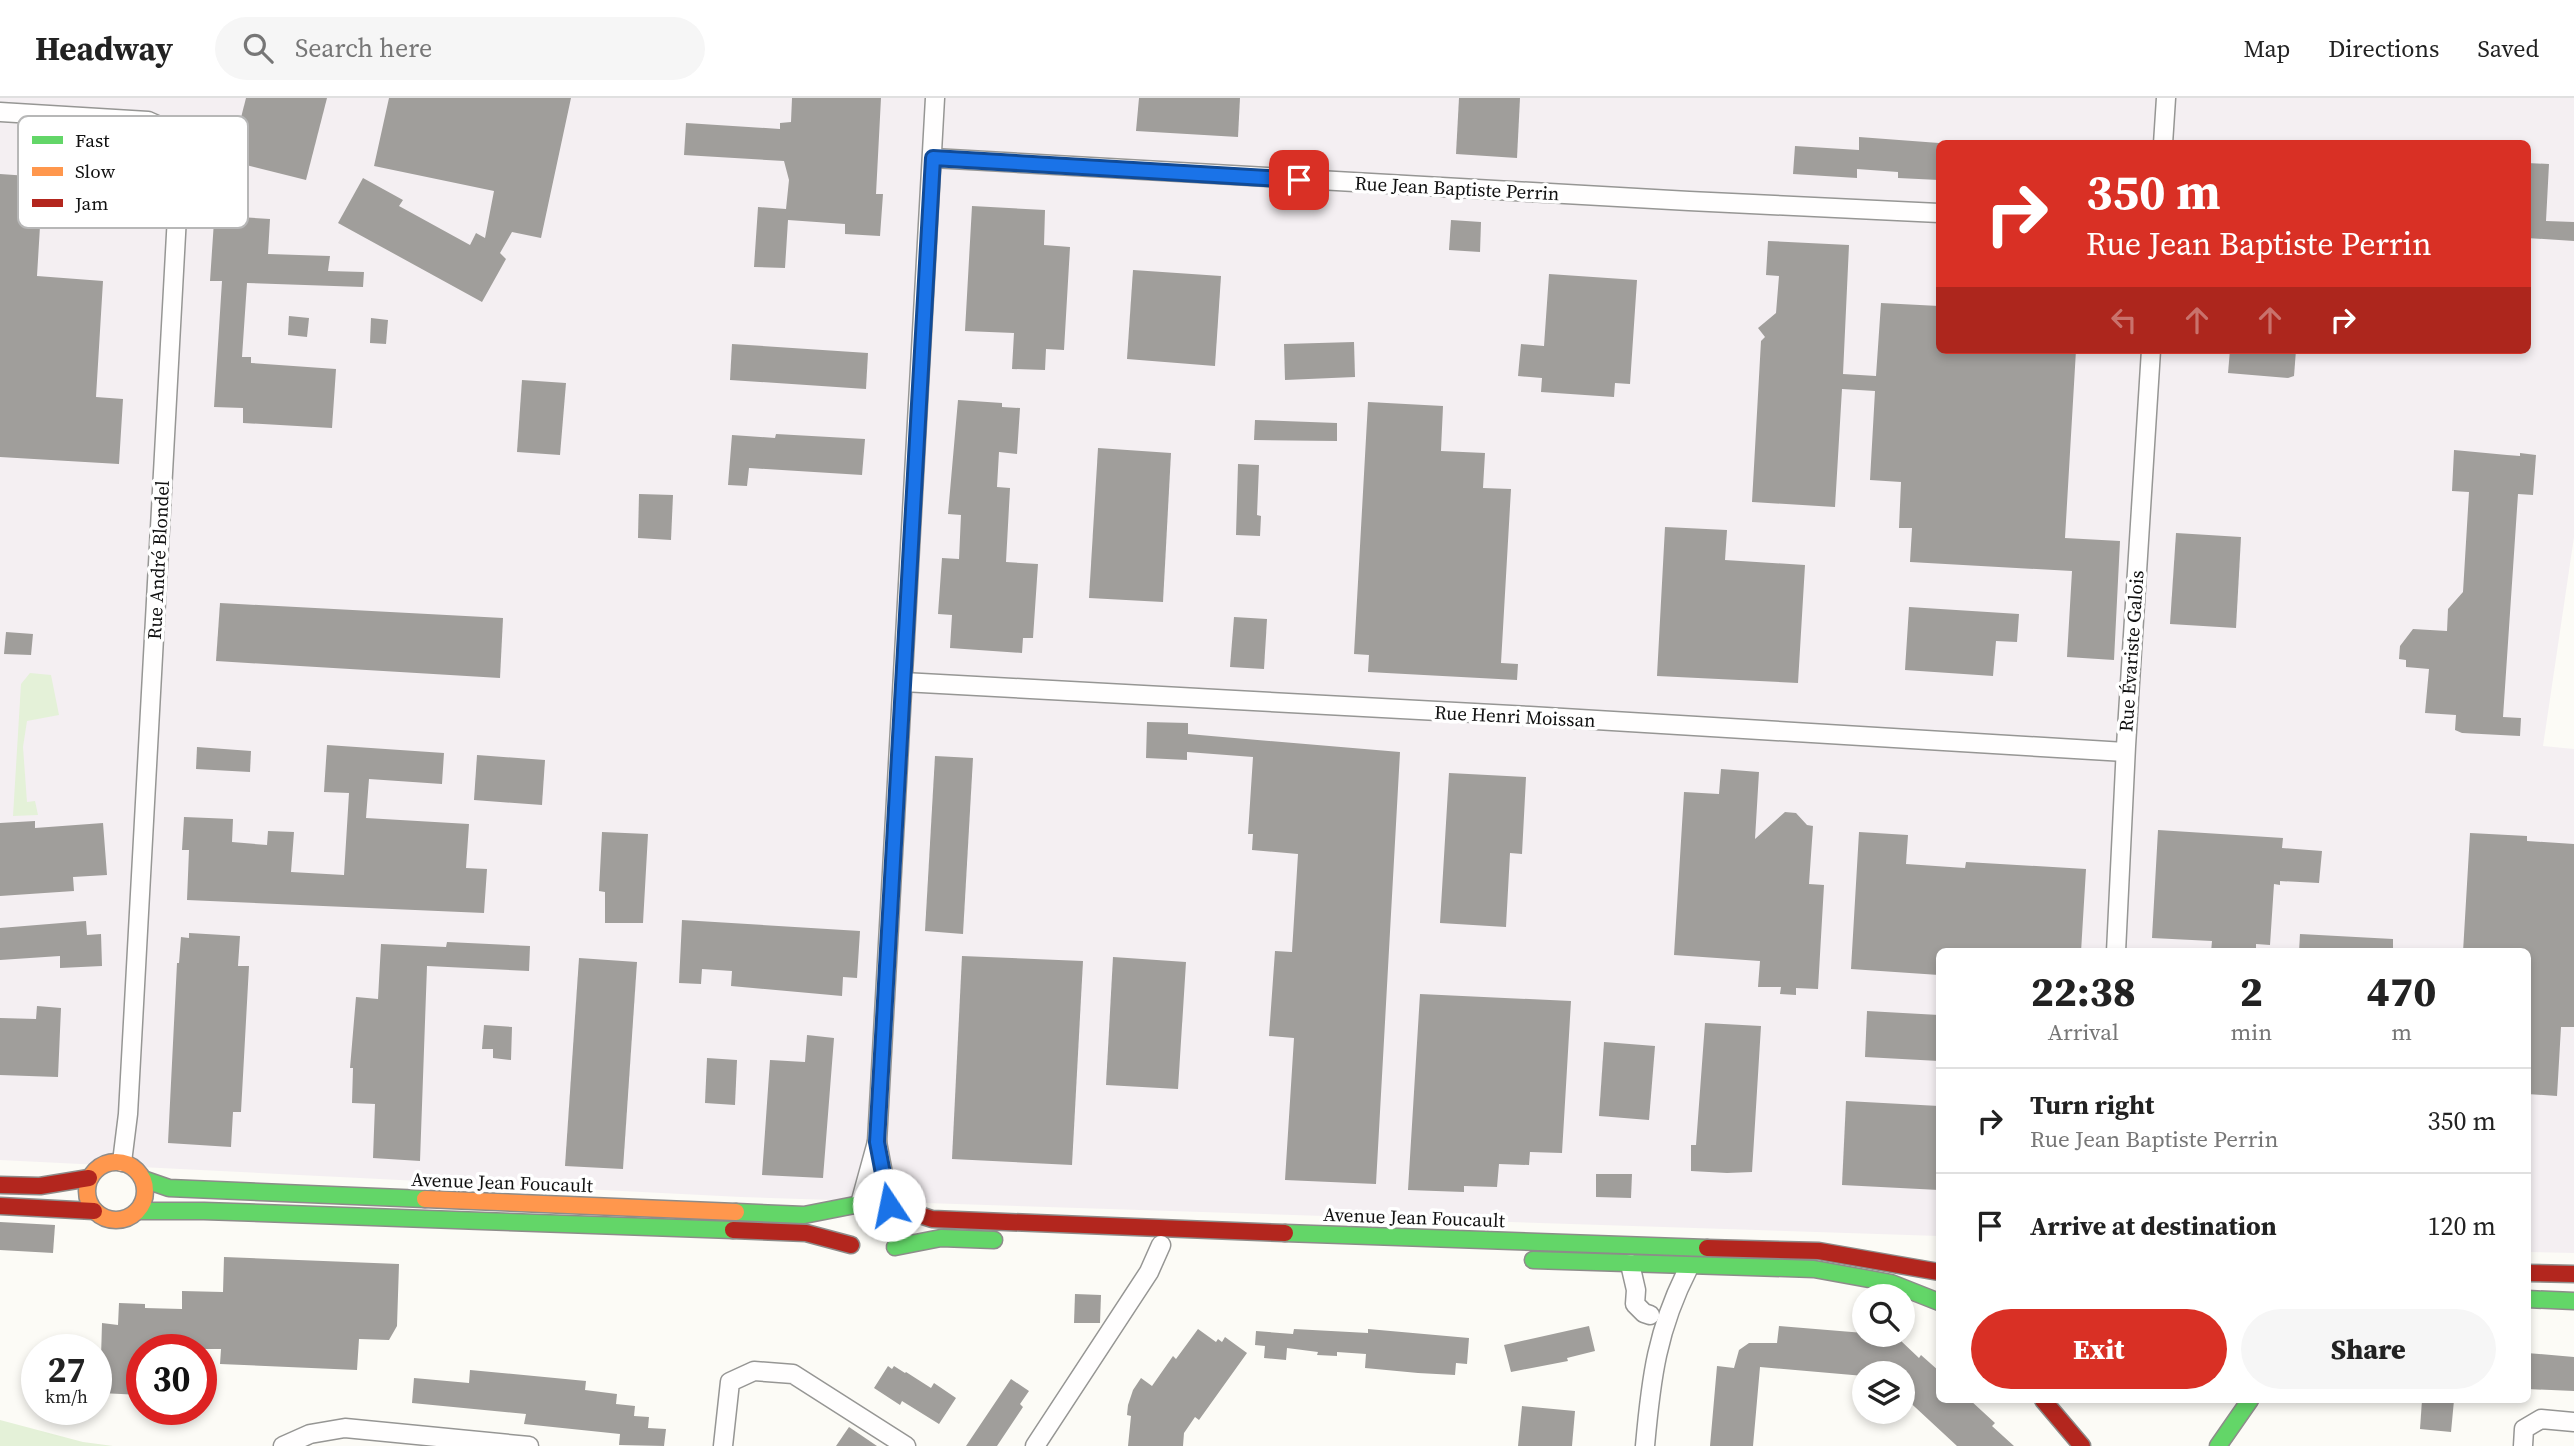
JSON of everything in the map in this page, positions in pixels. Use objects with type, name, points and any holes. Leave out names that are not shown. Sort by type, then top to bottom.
[{"type":"main road","points":[[138,1212],[145,1196],[144,1180],[135,1168],[122,1162],[103,1164],[89,1178],[86,1195],[94,1211],[103,1218],[114,1221],[127,1219],[138,1212],[204,1211],[848,1233],[873,1256],[899,1234],[1016,1241]]},
{"type":"main road","points":[[0,1185],[40,1186],[89,1178]]},
{"type":"main road","name":"Avenue Jean Foucault","points":[[144,1180],[169,1188],[205,1191],[804,1215],[860,1204]]},
{"type":"main road","points":[[848,1233],[854,1209],[860,1204],[874,1201],[889,1205],[899,1217],[899,1234]]},
{"type":"main road","name":"Avenue Jean Foucault","points":[[889,1205],[932,1219],[945,1220],[1819,1251],[1936,1271]]},
{"type":"main road","points":[[0,1206],[94,1211]]},
{"type":"main road","points":[[1520,1260],[1814,1269],[1891,1283],[1936,1301]]},
{"type":"main road","points":[[2531,1273],[2574,1274]]},
{"type":"main road","points":[[2531,1299],[2574,1301]]},
{"type":"main road","points":[[2046,1403],[2082,1446]]},
{"type":"main road","points":[[2218,1446],[2248,1403]]},
{"type":"street","points":[[860,1204],[877,1142],[935,98]]},
{"type":"street","points":[[2163,140],[2166,98]]},
{"type":"street","name":"Rue André Blondel","points":[[0,112],[66,116]]},
{"type":"street","name":"Rue Jean Baptiste Perrin","points":[[933,158],[1936,213]]},
{"type":"street","name":"Rue André Blondel","points":[[122,1162],[128,1114],[176,228]]},
{"type":"street","name":"Rue Évariste Galois","points":[[2116,948],[2151,354]]},
{"type":"street","name":"Rue Henri Moissan","points":[[903,682],[2126,752]]},
{"type":"street","points":[[877,1142],[889,1205]]},
{"type":"street","points":[[1035,1446],[1149,1272],[1161,1245]]},
{"type":"street","points":[[1630,1264],[1636,1290],[1635,1304],[1650,1315]]},
{"type":"street","points":[[1645,1446],[1652,1374],[1667,1314],[1689,1267]]},
{"type":"street","points":[[723,1446],[730,1382],[754,1371],[793,1374],[906,1446]]},
{"type":"street","points":[[2523,1446],[2524,1429],[2541,1419],[2574,1422]]},
{"type":"street","points":[[283,1446],[310,1434],[345,1428],[529,1446]]},
{"type":"shaded area","points":[[0,98],[2574,98],[2574,537],[2543,746],[2574,749],[2574,1253],[2531,1252],[2531,948],[1936,948],[1936,1236],[741,1197],[0,1160]]},
{"type":"green space","points":[[30,673],[51,675],[59,715],[27,721],[23,747],[27,802],[35,801],[38,815],[13,816],[21,684]]},
{"type":"green space","points":[[0,1420],[83,1442],[113,1446],[0,1446]]},
{"type":"building","points":[[246,98],[327,98],[306,180],[248,166],[248,116],[241,116]]},
{"type":"building","points":[[389,98],[571,98],[541,238],[512,232],[500,253],[506,259],[482,302],[338,223],[363,178],[403,200],[399,206],[470,245],[476,233],[485,238],[494,191],[374,166]]},
{"type":"building","points":[[792,98],[881,98],[876,194],[883,194],[880,236],[845,234],[845,224],[788,220],[785,268],[754,267],[758,207],[786,209],[789,180],[784,161],[684,155],[686,123],[780,129],[780,123],[791,122]]},
{"type":"building","points":[[1139,98],[1240,98],[1238,137],[1136,131]]},
{"type":"building","points":[[1459,98],[1520,98],[1517,158],[1456,154]]},
{"type":"building","points":[[1859,137],[1936,143],[1936,180],[1898,178],[1898,172],[1857,169],[1857,178],[1793,174],[1795,146],[1859,150]]},
{"type":"building","points":[[2531,163],[2549,164],[2546,221],[2574,222],[2574,241],[2531,238]]},
{"type":"building","points":[[0,174],[18,175],[18,228],[40,228],[37,276],[103,281],[96,397],[123,399],[119,464],[0,457]]},
{"type":"building","points":[[972,206],[1045,210],[1044,245],[1070,247],[1064,350],[1046,349],[1045,370],[1012,369],[1014,333],[965,331]]},
{"type":"building","points":[[248,218],[270,219],[268,254],[330,256],[328,271],[364,272],[363,287],[247,283],[242,357],[251,357],[251,363],[336,369],[332,428],[243,423],[243,408],[214,407],[222,281],[210,281],[214,228],[248,228]]},
{"type":"building","points":[[1451,220],[1481,222],[1480,252],[1449,250]]},
{"type":"building","points":[[1768,241],[1849,245],[1843,374],[1876,376],[1881,303],[1936,306],[1936,354],[2076,354],[2065,538],[2120,541],[2114,660],[2067,657],[2072,571],[1910,562],[1912,528],[1899,528],[1901,482],[1870,480],[1875,391],[1842,389],[1835,507],[1752,502],[1761,341],[1765,337],[1758,328],[1776,313],[1779,276],[1766,275]]},
{"type":"building","points":[[1133,270],[1221,276],[1215,366],[1127,359]]},
{"type":"building","points":[[1549,274],[1637,280],[1630,384],[1615,383],[1614,397],[1541,392],[1542,378],[1518,376],[1521,344],[1544,346]]},
{"type":"building","points":[[289,316],[309,318],[307,337],[288,335]]},
{"type":"building","points":[[371,318],[388,320],[386,344],[370,343]]},
{"type":"building","points":[[1354,342],[1355,377],[1285,380],[1284,344]]},
{"type":"building","points":[[732,344],[868,353],[866,389],[730,380]]},
{"type":"building","points":[[2230,354],[2296,354],[2294,376],[2288,378],[2228,373]]},
{"type":"building","points":[[522,380],[566,383],[560,455],[517,452]]},
{"type":"building","points":[[958,400],[1002,403],[1002,407],[1020,408],[1017,454],[999,452],[997,487],[1010,488],[1006,562],[1038,564],[1033,638],[1023,638],[1022,653],[950,648],[952,615],[938,614],[942,558],[959,559],[961,515],[948,514]]},
{"type":"building","points":[[1368,402],[1443,406],[1441,451],[1485,453],[1483,488],[1511,489],[1501,663],[1518,664],[1517,680],[1368,672],[1369,655],[1354,654]]},
{"type":"building","points":[[1255,420],[1337,423],[1337,441],[1254,440]]},
{"type":"building","points":[[776,434],[865,439],[862,475],[749,468],[747,486],[728,485],[732,435],[775,438]]},
{"type":"building","points":[[1098,448],[1171,453],[1163,602],[1089,598]]},
{"type":"building","points":[[2454,450],[2536,455],[2533,495],[2518,494],[2503,717],[2521,718],[2520,736],[2462,733],[2455,730],[2456,715],[2425,713],[2429,669],[2406,667],[2406,660],[2399,659],[2400,646],[2413,629],[2447,631],[2448,609],[2463,592],[2469,492],[2452,491]]},
{"type":"building","points":[[1238,464],[1259,465],[1257,515],[1261,516],[1260,536],[1236,535]]},
{"type":"building","points":[[639,494],[673,495],[671,540],[638,538]]},
{"type":"building","points":[[1665,527],[1727,530],[1725,560],[1805,565],[1798,683],[1657,676]]},
{"type":"building","points":[[2176,533],[2241,537],[2236,628],[2170,624]]},
{"type":"building","points":[[220,603],[503,618],[500,678],[216,661]]},
{"type":"building","points":[[1909,607],[2019,614],[2017,642],[1996,641],[1993,676],[1905,670]]},
{"type":"building","points":[[1234,617],[1267,619],[1264,669],[1230,667]]},
{"type":"building","points":[[6,632],[33,634],[31,655],[4,654]]},
{"type":"building","points":[[1147,722],[1188,723],[1188,734],[1400,752],[1376,1184],[1285,1180],[1294,1038],[1269,1036],[1275,951],[1292,952],[1298,854],[1252,850],[1253,834],[1248,834],[1253,757],[1187,752],[1187,760],[1146,758]]},
{"type":"building","points":[[327,745],[444,753],[442,784],[369,779],[366,818],[469,824],[466,868],[487,869],[484,913],[187,900],[189,850],[182,850],[184,817],[233,819],[232,842],[267,845],[268,831],[294,832],[291,872],[344,875],[349,793],[324,792]]},
{"type":"building","points":[[197,747],[251,751],[250,772],[196,769]]},
{"type":"building","points":[[477,755],[545,760],[542,805],[474,800]]},
{"type":"building","points":[[935,756],[973,758],[963,934],[925,931]]},
{"type":"building","points":[[1721,769],[1759,772],[1755,839],[1785,812],[1796,813],[1807,825],[1813,826],[1809,884],[1824,885],[1818,989],[1796,988],[1796,995],[1780,994],[1781,987],[1758,987],[1760,961],[1674,955],[1684,792],[1719,794]]},
{"type":"building","points":[[1449,773],[1526,777],[1522,854],[1510,853],[1506,927],[1440,923]]},
{"type":"building","points":[[35,821],[35,828],[103,823],[107,875],[73,877],[74,891],[0,896],[0,823]]},
{"type":"building","points":[[2158,830],[2283,838],[2282,848],[2322,851],[2319,883],[2280,881],[2280,885],[2274,884],[2270,945],[2256,944],[2256,948],[2211,948],[2212,941],[2152,938]]},
{"type":"building","points":[[602,832],[648,834],[643,923],[605,923],[605,892],[599,891]]},
{"type":"building","points":[[1859,832],[1908,835],[1906,864],[1965,868],[1966,862],[2086,869],[2081,948],[1936,948],[1936,975],[1851,969]]},
{"type":"building","points":[[2470,833],[2527,836],[2527,841],[2574,844],[2574,1027],[2561,1027],[2557,1096],[2531,1094],[2531,948],[2463,948]]},
{"type":"building","points":[[682,920],[860,931],[857,978],[843,977],[842,996],[731,986],[732,971],[702,969],[701,984],[679,983]]},
{"type":"building","points":[[86,921],[87,935],[101,934],[102,966],[60,968],[60,956],[0,960],[0,928]]},
{"type":"building","points":[[189,933],[240,936],[238,966],[249,966],[241,1112],[233,1112],[231,1147],[168,1143],[177,963],[181,937],[189,938]]},
{"type":"building","points":[[2300,934],[2393,939],[2393,948],[2299,948]]},
{"type":"building","points":[[447,942],[530,946],[529,971],[427,966],[420,1161],[373,1158],[375,1104],[352,1103],[353,1068],[350,1068],[356,997],[378,999],[381,944],[446,947]]},
{"type":"building","points":[[962,956],[1083,961],[1072,1165],[952,1159]]},
{"type":"building","points":[[1113,957],[1186,962],[1178,1089],[1106,1085]]},
{"type":"building","points":[[579,958],[637,962],[623,1169],[565,1166]]},
{"type":"building","points":[[1420,994],[1571,1001],[1562,1153],[1530,1152],[1529,1165],[1499,1164],[1497,1187],[1464,1186],[1464,1192],[1408,1190]]},
{"type":"building","points":[[37,1006],[61,1008],[58,1077],[0,1075],[0,1018],[36,1019]]},
{"type":"building","points":[[1867,1011],[1936,1015],[1936,1061],[1865,1057]]},
{"type":"building","points":[[1705,1023],[1761,1026],[1752,1172],[1691,1171],[1691,1145],[1696,1145]]},
{"type":"building","points":[[484,1025],[512,1027],[511,1060],[493,1058],[493,1049],[482,1049]]},
{"type":"building","points":[[807,1035],[834,1038],[823,1178],[762,1175],[770,1060],[805,1062]]},
{"type":"building","points":[[1604,1042],[1655,1046],[1649,1120],[1599,1116]]},
{"type":"building","points":[[707,1058],[737,1060],[735,1105],[705,1103]]},
{"type":"building","points":[[1846,1101],[1936,1106],[1936,1190],[1842,1185]]},
{"type":"building","points":[[1596,1174],[1632,1174],[1631,1198],[1596,1197]]},
{"type":"building","points":[[0,1222],[55,1225],[53,1253],[0,1250]]},
{"type":"building","points":[[224,1257],[399,1264],[397,1326],[389,1340],[359,1339],[357,1370],[220,1364],[221,1349],[217,1349],[217,1334],[126,1334],[126,1394],[112,1394],[112,1334],[102,1334],[102,1323],[118,1325],[119,1303],[145,1304],[145,1308],[182,1309],[182,1291],[223,1292]]},
{"type":"building","points":[[1075,1294],[1101,1295],[1100,1323],[1074,1323]]},
{"type":"building","points":[[1589,1326],[1595,1351],[1567,1358],[1568,1361],[1511,1372],[1504,1345]]},
{"type":"building","points":[[1779,1326],[1852,1332],[1852,1347],[1907,1347],[1936,1368],[1936,1403],[1973,1403],[1995,1423],[1992,1426],[2014,1446],[1957,1446],[1915,1407],[1915,1361],[1852,1361],[1852,1375],[1760,1367],[1753,1446],[1710,1446],[1717,1366],[1734,1368],[1739,1350],[1749,1343],[1777,1343]]},
{"type":"building","points":[[1198,1329],[1216,1342],[1218,1339],[1222,1342],[1225,1337],[1247,1353],[1199,1420],[1195,1417],[1184,1433],[1183,1446],[1128,1446],[1131,1416],[1127,1415],[1133,1390],[1141,1378],[1152,1386],[1173,1356],[1176,1359]]},
{"type":"building","points":[[1294,1329],[1368,1333],[1368,1329],[1469,1338],[1467,1364],[1456,1363],[1455,1375],[1418,1373],[1365,1368],[1366,1354],[1337,1352],[1337,1356],[1317,1355],[1318,1352],[1287,1348],[1286,1360],[1264,1358],[1265,1346],[1255,1345],[1256,1331],[1293,1334]]},
{"type":"building","points":[[2531,1353],[2574,1357],[2574,1391],[2531,1389]]},
{"type":"building","points":[[888,1366],[906,1372],[931,1388],[934,1383],[956,1398],[939,1424],[902,1401],[900,1405],[874,1388]]},
{"type":"building","points":[[470,1370],[586,1381],[585,1390],[617,1394],[616,1404],[635,1406],[634,1416],[649,1417],[648,1428],[666,1429],[664,1446],[619,1445],[620,1434],[524,1424],[526,1414],[412,1403],[414,1378],[469,1383]]},
{"type":"building","points":[[1011,1379],[1029,1391],[1020,1404],[1023,1407],[997,1446],[966,1446]]},
{"type":"building","points":[[2422,1403],[2454,1403],[2451,1432],[2420,1429]]},
{"type":"building","points":[[1522,1406],[1575,1411],[1572,1446],[1518,1446]]},
{"type":"building","points":[[849,1427],[877,1446],[836,1446]]},
{"type":"traffic: fast","points":[[143,1179],[169,1188],[425,1199]]},
{"type":"traffic: fast","points":[[736,1212],[804,1215],[860,1204]]},
{"type":"traffic: fast","points":[[138,1211],[204,1211],[733,1230]]},
{"type":"traffic: fast","points":[[1285,1233],[1707,1248]]},
{"type":"traffic: fast","points":[[895,1247],[941,1238],[994,1240]]},
{"type":"traffic: fast","points":[[1533,1260],[1814,1269],[1891,1283],[1936,1301]]},
{"type":"traffic: fast","points":[[2531,1299],[2574,1301]]},
{"type":"traffic: fast","points":[[2218,1446],[2248,1403]]},
{"type":"traffic: slow","points":[[116,1162],[137,1170],[145,1191],[137,1212],[116,1220],[95,1212],[87,1191],[95,1170],[116,1162]]},
{"type":"traffic: slow","points":[[425,1199],[736,1212]]},
{"type":"traffic: jam","points":[[0,1185],[40,1186],[89,1178]]},
{"type":"traffic: jam","points":[[889,1205],[932,1219],[1285,1233]]},
{"type":"traffic: jam","points":[[0,1206],[94,1211]]},
{"type":"traffic: jam","points":[[733,1230],[806,1233],[851,1245]]},
{"type":"traffic: jam","points":[[1707,1248],[1819,1251],[1936,1271]]},
{"type":"traffic: jam","points":[[2531,1273],[2574,1274]]},
{"type":"traffic: jam","points":[[2046,1403],[2082,1446]]},
{"type":"route","points":[[889,1205],[877,1142],[933,158],[1299,180]]}]
